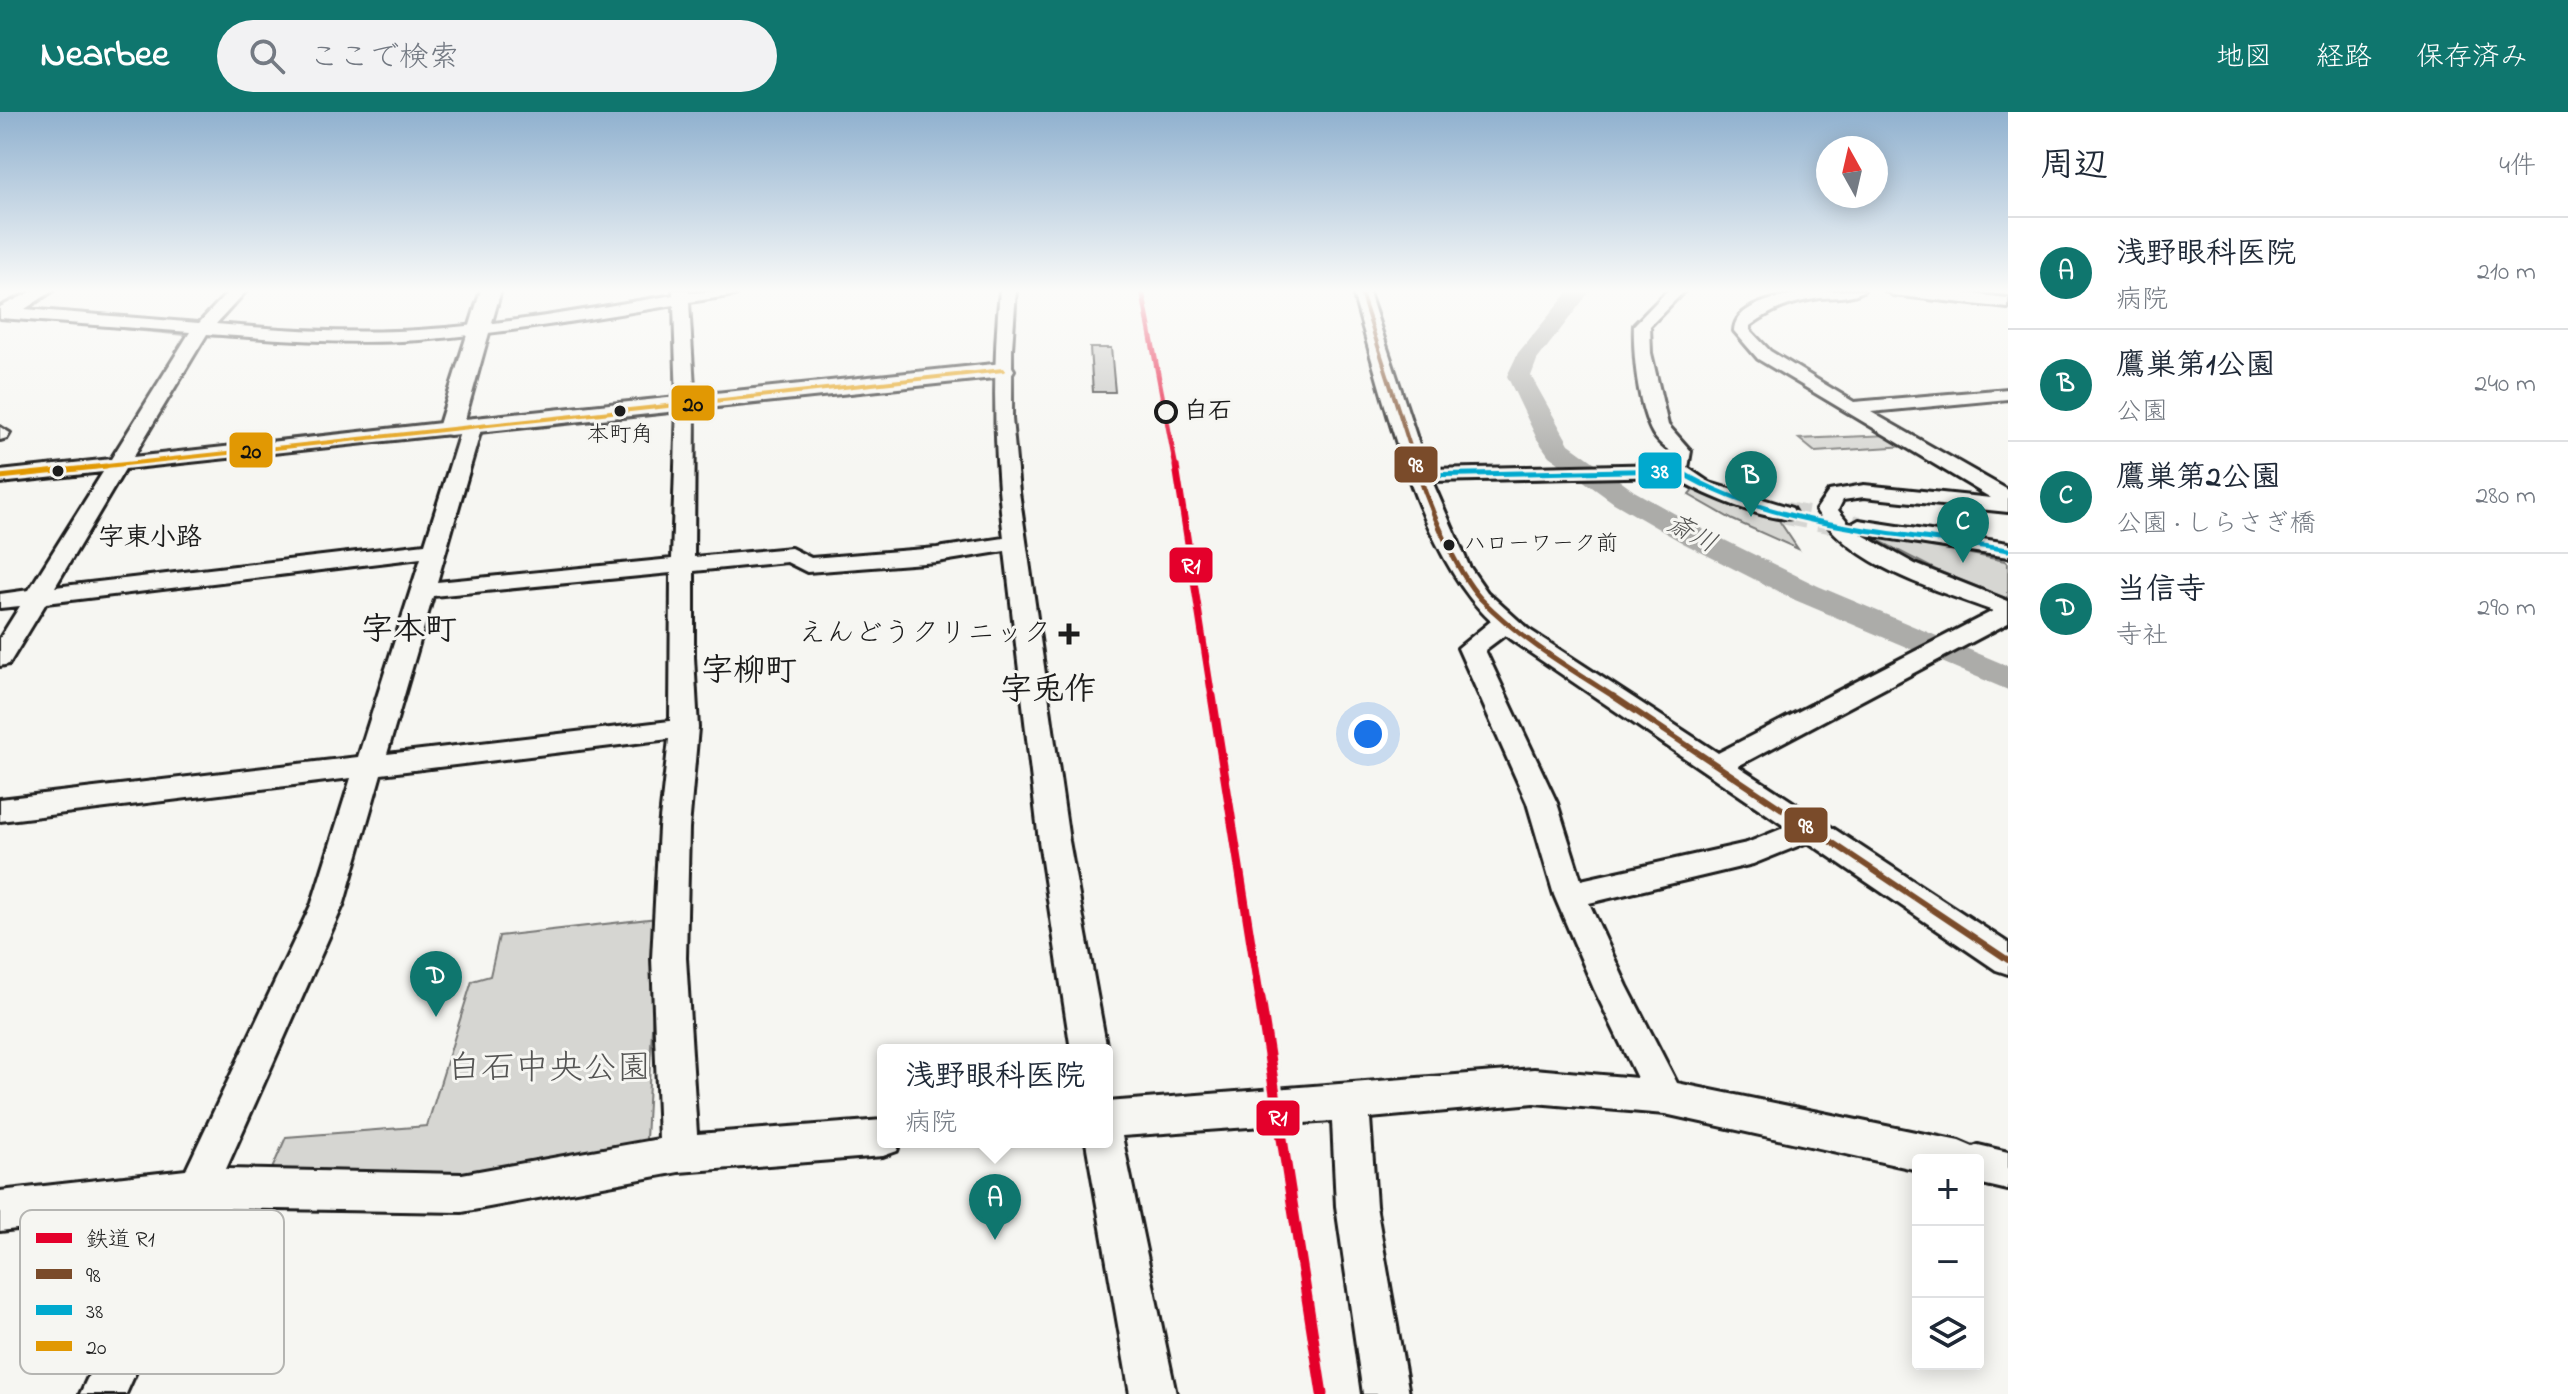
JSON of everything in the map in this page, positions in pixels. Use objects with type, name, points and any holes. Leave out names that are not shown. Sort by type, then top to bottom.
[{"type":"main road","points":[[474,350],[461,427],[1003,370]]},
{"type":"street","points":[[0,658],[189,350]]},
{"type":"street","points":[[679,1154],[669,958],[674,828],[684,728],[681,657],[686,405],[684,350]]},
{"type":"street","points":[[1004,350],[1004,430],[1016,543],[1054,841],[1088,1044]]},
{"type":"street","points":[[1379,350],[1419,475],[1458,566],[1479,597],[1505,623],[2008,960]]},
{"type":"street","points":[[1642,350],[1658,425],[1663,435],[1681,451],[1677,470]]},
{"type":"street","points":[[1759,350],[2008,499]]},
{"type":"street","points":[[1852,408],[2008,394]]},
{"type":"street","points":[[0,477],[461,427],[435,550],[328,903],[185,1210]]},
{"type":"street","points":[[1419,475],[1677,470],[1703,487],[1784,513]]},
{"type":"street","points":[[2001,615],[1874,552],[1837,528],[1827,510],[1836,495],[1864,491],[2008,506]]},
{"type":"street","points":[[1859,527],[2008,550]]},
{"type":"street","points":[[423,590],[791,555],[807,565],[937,555],[1016,543]]},
{"type":"street","points":[[0,601],[435,550]]},
{"type":"street","points":[[1716,766],[2001,615]]},
{"type":"street","points":[[1505,623],[1471,648],[1542,803],[1570,895],[1611,989],[1665,1097]]},
{"type":"street","points":[[0,810],[684,728]]},
{"type":"street","points":[[1570,895],[1753,853],[1811,828]]},
{"type":"street","points":[[1113,1120],[1534,1086],[1665,1097],[1931,1154]]},
{"type":"street","points":[[1350,1103],[1356,1206],[1386,1394]]},
{"type":"street","points":[[0,1211],[195,1188],[462,1193],[679,1154],[877,1138]]},
{"type":"street","points":[[1106,1148],[1153,1394]]},
{"type":"street","points":[[1984,1165],[2008,1171]]},
{"type":"street","points":[[103,1394],[112,1374]]},
{"type":"green space","points":[[1890,435],[1908,446],[1815,452],[1799,439]]},
{"type":"green space","points":[[1695,488],[1774,513],[1798,549],[1733,520],[1689,495]]},
{"type":"green space","points":[[1860,531],[2005,561],[2008,564],[2008,599],[1936,570]]},
{"type":"green space","name":"白石中央公園","points":[[658,918],[646,1139],[631,1164],[257,1203],[286,1137],[427,1126],[472,981],[490,976],[499,936]]},
{"type":"building","name":"白石","points":[[1090,350],[1111,350],[1115,392],[1093,392]]},
{"type":"waterway","name":"斎川","points":[[1534,350],[1526,358],[1519,376],[1550,439],[1559,450],[1602,483],[1670,524],[1774,577],[2008,679]]},
{"type":"tunnel","points":[[1784,513],[1859,527]]},
{"type":"rail line","name":"R1","points":[[1154,350],[1171,437],[1322,1394]]},
{"type":"transit line","name":"98","points":[[1379,350],[1419,475],[1458,566],[1479,597],[1519,634],[2008,960]]},
{"type":"transit line","name":"20","points":[[0,477],[1003,370]]},
{"type":"transit line","name":"38","points":[[1419,475],[1677,470],[1708,489],[1746,504],[1789,515],[2008,550]]},
{"type":"place","name":"本町角","points":[[620,411]]},
{"type":"place","name":"白石","points":[[1166,412]]},
{"type":"place","name":"鷹巣第1公園","points":[[1751,517]]},
{"type":"place","name":"ハローワーク前","points":[[1449,545]]},
{"type":"place","name":"鷹巣第2公園","points":[[1963,563]]},
{"type":"place","name":"えんどうクリニック","points":[[1069,634]]},
{"type":"place","name":"当信寺","points":[[436,1017]]},
{"type":"place","name":"浅野眼科医院","points":[[995,1240]]},
{"type":"district","name":"字東小路","points":[[150,539]]},
{"type":"district","name":"字本町","points":[[409,631]]},
{"type":"district","name":"字柳町","points":[[749,672]]},
{"type":"district","name":"字兎作","points":[[1048,691]]}]
